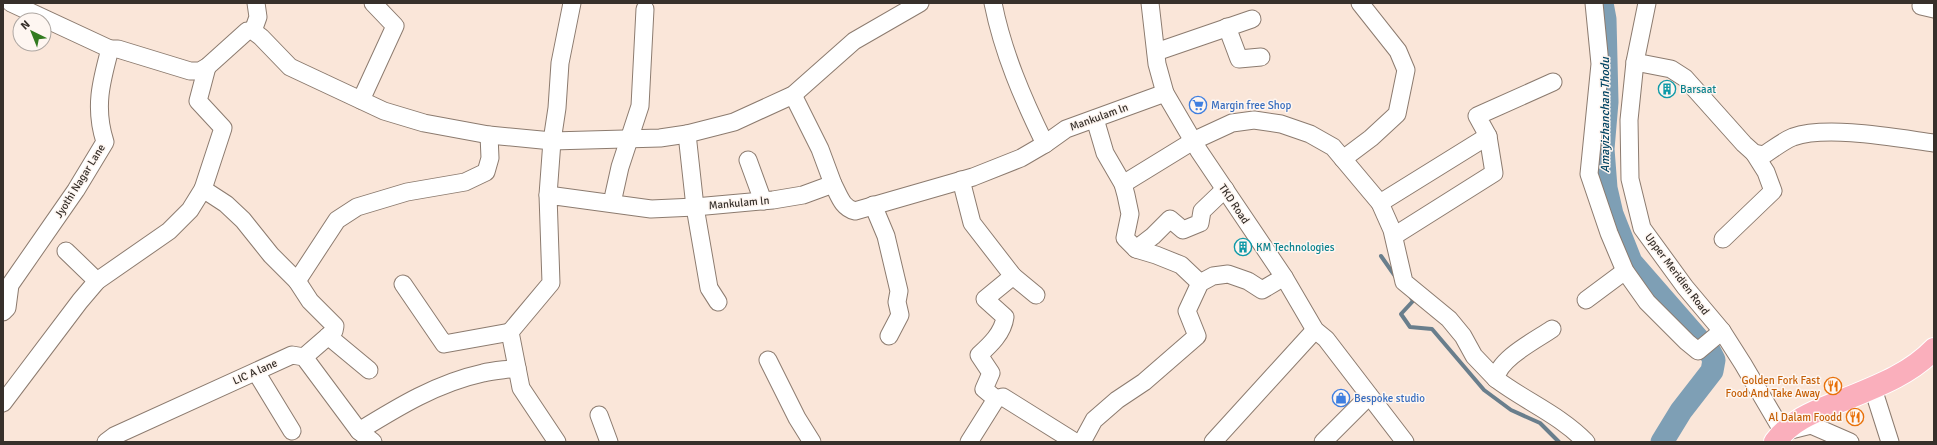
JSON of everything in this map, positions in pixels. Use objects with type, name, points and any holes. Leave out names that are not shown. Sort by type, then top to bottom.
[{"type":"main road","points":[[1779,437],[1803,416],[1898,377],[1924,359],[1934,349]]},
{"type":"street","points":[[11,3],[110,49],[118,49],[190,71],[200,71],[208,67],[247,31],[253,31],[261,37],[290,67],[384,111],[424,123],[489,135],[552,141],[629,139],[687,134],[739,121],[793,95],[854,41],[920,3]]},
{"type":"street","points":[[253,31],[258,17],[256,3]]},
{"type":"street","points":[[361,100],[395,26],[373,3]]},
{"type":"street","points":[[403,284],[444,344],[510,332],[551,283],[548,195],[552,141],[557,108],[560,62],[572,3]]},
{"type":"street","points":[[993,3],[998,28],[1023,98],[1045,144]]},
{"type":"street","name":"TKD Road","points":[[1150,3],[1156,52],[1165,93],[1193,141],[1224,189],[1284,277],[1315,330],[1326,339],[1405,442]]},
{"type":"street","points":[[1343,159],[1371,138],[1397,114],[1406,70],[1398,50],[1360,3]]},
{"type":"street","points":[[1594,3],[1600,64],[1590,174],[1609,234],[1625,271],[1647,302],[1687,342],[1698,351],[1722,331]]},
{"type":"street","name":"Upper Meridien Road","points":[[1647,3],[1635,62],[1629,120],[1630,179],[1642,228],[1685,287],[1722,331],[1743,364],[1779,437]]},
{"type":"street","points":[[612,203],[620,167],[640,106],[645,8]]},
{"type":"street","points":[[1156,52],[1252,19]]},
{"type":"street","points":[[1227,27],[1239,60],[1261,56]]},
{"type":"street","name":"Jyothi Nagar Lane","points":[[3,312],[7,308],[6,282],[76,190],[105,142],[99,124],[100,84],[110,49]]},
{"type":"street","points":[[1635,62],[1671,69],[1685,78],[1749,148],[1766,172],[1773,191],[1723,239]]},
{"type":"street","points":[[3,403],[80,301],[97,281],[169,231],[190,210],[203,189],[223,128],[198,101],[208,67]]},
{"type":"street","points":[[1394,236],[1494,173],[1488,136],[1477,116],[1553,82]]},
{"type":"street","name":"Mankulam ln","points":[[548,195],[651,209],[696,207],[763,201],[803,195],[833,184],[842,203],[849,209],[855,211],[961,180],[1021,158],[1066,130],[1165,93]]},
{"type":"street","points":[[793,95],[820,149],[833,184]]},
{"type":"street","points":[[1095,119],[1105,153],[1123,184],[1130,214],[1125,238],[1136,249],[1182,265],[1200,284]]},
{"type":"street","points":[[1123,184],[1193,141],[1232,123],[1254,120],[1281,124],[1310,134],[1333,147],[1380,203],[1394,236],[1404,282],[1449,319],[1463,336],[1474,356],[1496,379],[1510,390],[1572,428],[1586,442]]},
{"type":"street","points":[[1749,148],[1764,154],[1792,137],[1831,133],[1869,135],[1934,143]]},
{"type":"street","points":[[687,134],[708,288],[718,302]]},
{"type":"street","points":[[297,281],[337,220],[356,207],[407,192],[465,182],[486,172],[490,158],[489,135]]},
{"type":"street","points":[[1380,203],[1488,136]]},
{"type":"street","points":[[748,160],[763,201]]},
{"type":"street","points":[[961,180],[972,224],[1013,276],[1036,295]]},
{"type":"street","points":[[203,189],[226,204],[243,220],[271,255],[297,281],[310,301],[336,326],[334,331],[304,357],[359,431],[374,442]]},
{"type":"street","points":[[1136,249],[1153,236],[1170,219],[1183,230],[1200,223],[1202,211],[1224,189]]},
{"type":"street","points":[[873,205],[886,236],[899,291],[897,302],[900,315],[889,336]]},
{"type":"street","points":[[66,251],[97,281]]},
{"type":"street","points":[[1586,300],[1625,271]]},
{"type":"street","points":[[1082,442],[1094,420],[1117,400],[1144,382],[1197,336],[1187,311],[1200,284],[1214,276],[1228,274],[1248,281],[1262,290],[1284,277]]},
{"type":"street","points":[[996,399],[984,389],[991,372],[979,355],[993,343],[1004,324],[1005,317],[985,300],[1013,276]]},
{"type":"street","points":[[1496,379],[1496,372],[1510,358],[1552,329]]},
{"type":"street","points":[[1213,442],[1315,330]]},
{"type":"street","points":[[510,332],[521,388],[557,442]]},
{"type":"street","points":[[328,336],[369,370]]},
{"type":"street","name":"LIC A lane","points":[[106,442],[114,436],[292,355],[304,357]]},
{"type":"street","points":[[768,360],[797,418],[812,442]]},
{"type":"street","points":[[359,431],[405,403],[443,385],[485,372],[516,368]]},
{"type":"street","points":[[256,372],[292,431]]},
{"type":"street","points":[[1870,389],[1876,398],[1890,442]]},
{"type":"street","points":[[1323,442],[1369,396]]},
{"type":"street","points":[[969,442],[996,399],[1003,397],[1075,442]]},
{"type":"street","points":[[599,415],[609,442]]},
{"type":"street","points":[[1779,437],[1811,425],[1850,442]]},
{"type":"waterway","name":"Amayizhanchan Thodu","points":[[1602,3],[1605,19],[1607,102],[1603,149],[1606,188],[1612,214],[1631,262],[1699,340]]},
{"type":"waterway","points":[[1381,256],[1395,276]]},
{"type":"waterway","points":[[1410,296],[1413,301],[1401,314],[1410,327],[1432,329],[1484,390],[1511,410],[1540,423],[1559,442]]},
{"type":"waterway","name":"Amayizhanchan Thodu","points":[[1662,442],[1681,411],[1712,371],[1714,360],[1710,352]]},
{"type":"place","name":"Barsaat","points":[[1667,89]]},
{"type":"place","name":"Margin free Shop","points":[[1198,105]]},
{"type":"place","name":"KM Technologies","points":[[1243,247]]},
{"type":"place","name":"Golden Fork Fast Food And Take Away","points":[[1833,386]]},
{"type":"place","name":"Bespoke studio","points":[[1341,398]]},
{"type":"place","name":"Al Dalam Foodd","points":[[1855,417]]}]
